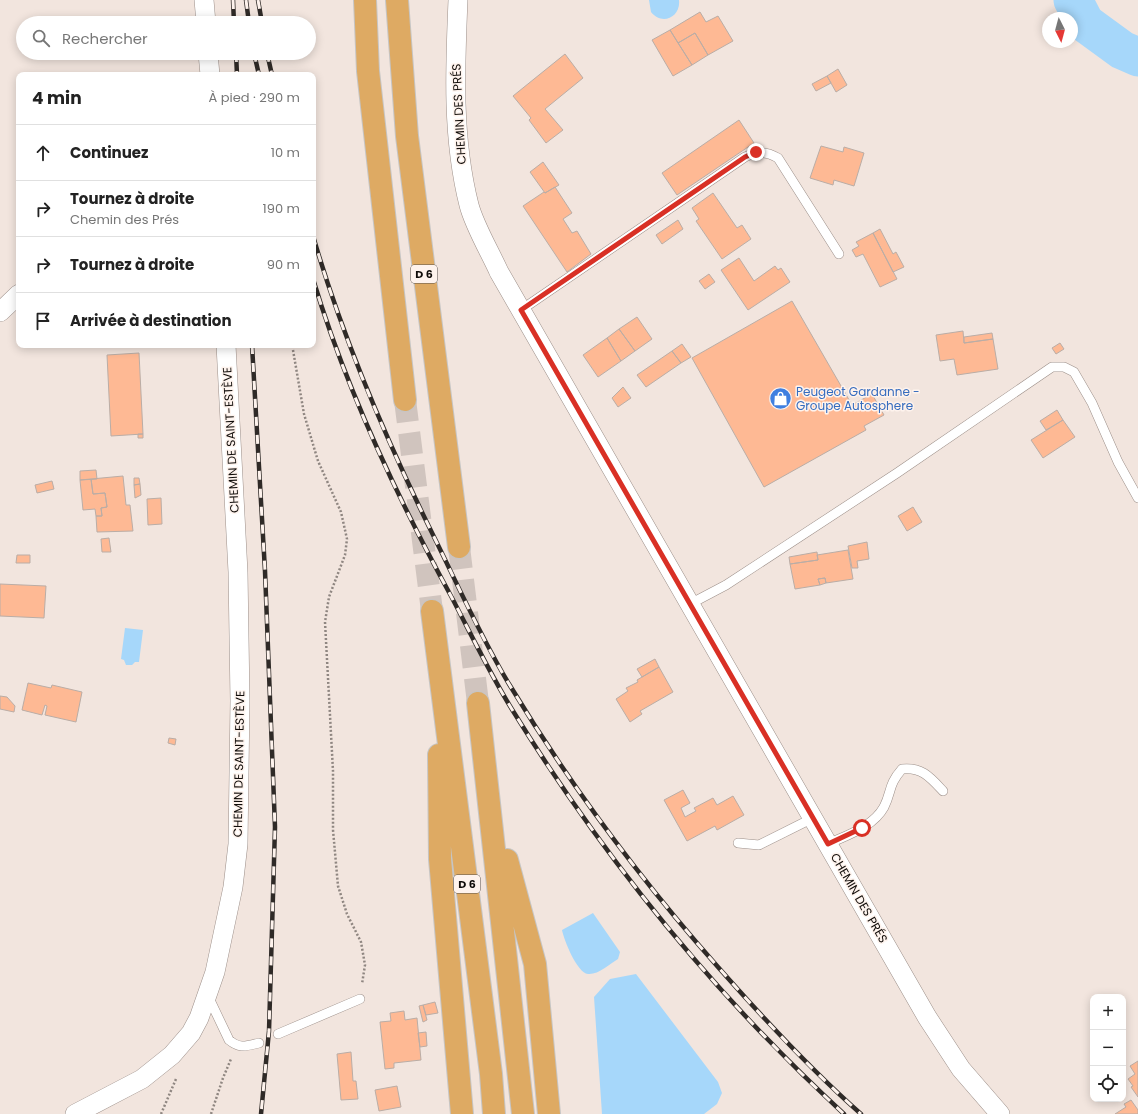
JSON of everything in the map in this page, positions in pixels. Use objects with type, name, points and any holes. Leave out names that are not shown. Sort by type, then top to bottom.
[{"type":"highway","points":[[365,0],[368,72],[405,400]]},
{"type":"highway","name":"D 6","points":[[397,0],[407,136],[459,547]]},
{"type":"highway","name":"D 6","points":[[432,611],[491,1074],[494,1114]]},
{"type":"highway","points":[[438,654],[440,859],[462,1114]]},
{"type":"highway","name":"D 6","points":[[478,703],[523,1114]]},
{"type":"highway","points":[[488,787],[535,964],[549,1114]]},
{"type":"street","points":[[204,0],[205,16]]},
{"type":"street","name":"CHEMIN DES PRÉS","points":[[458,0],[455,78],[459,156],[469,207],[499,272],[927,1017],[961,1069],[1000,1114]]},
{"type":"street","points":[[209,60],[210,72]]},
{"type":"street","points":[[0,312],[16,297]]},
{"type":"street","name":"CHEMIN DE SAINT-ESTÈVE","points":[[75,1114],[142,1079],[172,1055],[191,1033],[208,996],[215,972],[233,887],[238,844],[240,795],[238,572],[226,348]]},
{"type":"lane","points":[[521,310],[745,157],[756,152],[769,152],[778,158],[839,254]]},
{"type":"lane","points":[[690,604],[726,585],[897,473],[1052,367],[1064,367],[1074,372],[1092,403],[1118,462],[1138,498]]},
{"type":"lane","points":[[828,844],[862,828],[877,818],[884,807],[893,780],[902,769],[914,768],[931,778],[943,791]]},
{"type":"lane","points":[[738,843],[759,845],[813,818]]},
{"type":"lane","points":[[208,996],[229,1040],[235,1045],[242,1047],[259,1043]]},
{"type":"lane","points":[[278,1034],[360,998]]},
{"type":"path","points":[[293,350],[304,414],[318,461],[341,512],[347,539],[345,555],[329,597],[325,622],[333,771],[333,830],[338,886],[347,914],[361,942],[365,965],[360,998]]},
{"type":"path","points":[[211,1114],[229,1061],[242,1047]]},
{"type":"water","points":[[649,0],[679,0],[679,6],[674,15],[670,18],[660,18],[651,12]]},
{"type":"water","points":[[125,628],[143,630],[139,662],[135,662],[132,665],[126,665],[124,660],[121,659]]},
{"type":"water","points":[[593,913],[620,952],[618,959],[608,966],[596,973],[588,974],[584,972],[575,962],[565,941],[562,930]]},
{"type":"water","points":[[636,974],[718,1082],[722,1093],[717,1104],[704,1114],[602,1114],[594,997],[610,979]]},
{"type":"building","points":[[700,12],[706,22],[718,16],[733,41],[708,55],[695,33],[678,43],[670,30]]},
{"type":"building","points":[[670,30],[692,65],[673,76],[652,40]]},
{"type":"building","points":[[695,33],[708,55],[692,65],[678,43]]},
{"type":"building","points":[[565,54],[583,78],[545,109],[563,130],[546,143],[529,120],[531,118],[513,96]]},
{"type":"building","points":[[838,69],[847,85],[836,92],[827,76]]},
{"type":"building","points":[[827,76],[831,83],[816,91],[812,84]]},
{"type":"building","points":[[739,120],[754,143],[677,195],[662,173]]},
{"type":"building","points":[[821,146],[843,152],[844,147],[864,153],[854,186],[834,180],[833,185],[810,178]]},
{"type":"building","points":[[543,162],[559,185],[545,193],[530,172]]},
{"type":"building","points":[[555,187],[572,213],[563,219],[572,233],[577,231],[591,254],[567,272],[523,206],[544,192],[545,193]]},
{"type":"building","points":[[713,193],[737,228],[742,225],[751,239],[722,259],[696,221],[699,219],[692,208]]},
{"type":"building","points":[[678,220],[683,229],[662,244],[656,235]]},
{"type":"building","points":[[880,229],[893,254],[896,252],[904,267],[893,272],[873,233]]},
{"type":"building","points":[[873,233],[897,279],[880,287],[863,254],[856,257],[852,250],[859,246],[856,242]]},
{"type":"building","points":[[739,258],[754,281],[775,266],[778,270],[781,268],[790,282],[748,310],[721,270]]},
{"type":"building","points":[[709,274],[715,282],[705,289],[699,281]]},
{"type":"building","name":"Peugeot Gardanne - Groupe Autosphere","points":[[792,301],[852,405],[872,394],[884,415],[864,426],[866,430],[764,487],[692,358]]},
{"type":"building","points":[[637,317],[652,339],[635,351],[619,329]]},
{"type":"building","points":[[619,329],[635,351],[621,361],[607,338]]},
{"type":"building","points":[[963,331],[964,343],[993,339],[998,369],[957,375],[954,359],[940,361],[936,335]]},
{"type":"building","points":[[992,333],[993,339],[964,343],[964,337]]},
{"type":"building","points":[[607,338],[621,361],[598,377],[583,355]]},
{"type":"building","points":[[1060,343],[1064,349],[1056,354],[1052,348]]},
{"type":"building","points":[[682,344],[691,357],[681,363],[672,351]]},
{"type":"building","points":[[672,351],[681,363],[646,387],[637,375]]},
{"type":"building","points":[[139,353],[143,434],[111,436],[107,355]]},
{"type":"building","points":[[623,387],[631,398],[618,407],[612,398]]},
{"type":"building","points":[[1057,410],[1063,420],[1046,430],[1040,421]]},
{"type":"building","points":[[1063,420],[1075,437],[1043,458],[1031,440]]},
{"type":"building","points":[[138,434],[143,434],[143,438],[138,438]]},
{"type":"building","points":[[96,470],[97,479],[80,480],[80,471]]},
{"type":"building","points":[[123,476],[126,505],[130,505],[133,531],[97,532],[96,516],[102,516],[101,508],[107,507],[105,493],[93,494],[91,479]]},
{"type":"building","points":[[134,478],[139,478],[140,484],[134,485]]},
{"type":"building","points":[[91,479],[93,494],[105,493],[107,507],[101,508],[102,516],[96,516],[95,509],[83,510],[80,480]]},
{"type":"building","points":[[52,481],[54,489],[37,493],[35,485]]},
{"type":"building","points":[[140,484],[141,495],[135,498],[134,485]]},
{"type":"building","points":[[161,498],[162,524],[148,525],[147,499]]},
{"type":"building","points":[[913,507],[922,522],[907,531],[898,516]]},
{"type":"building","points":[[109,538],[111,552],[102,552],[101,539]]},
{"type":"building","points":[[867,542],[869,559],[857,561],[858,568],[852,568],[848,546]]},
{"type":"building","points":[[848,550],[853,579],[826,583],[825,578],[818,579],[820,585],[795,589],[790,564],[818,560],[817,555]]},
{"type":"building","points":[[817,552],[818,560],[790,564],[789,557]]},
{"type":"building","points":[[17,555],[30,555],[30,563],[16,563]]},
{"type":"building","points":[[825,578],[826,583],[820,585],[818,579]]},
{"type":"building","points":[[0,584],[46,586],[44,618],[0,616]]},
{"type":"building","points":[[655,659],[659,667],[642,677],[637,669]]},
{"type":"building","points":[[659,667],[673,692],[640,711],[642,714],[630,722],[616,699],[628,691],[626,688],[638,682],[637,680]]},
{"type":"building","points":[[28,683],[51,688],[52,685],[82,692],[76,722],[45,715],[47,706],[45,705],[42,715],[22,710]]},
{"type":"building","points":[[0,696],[7,697],[15,706],[14,712],[0,709]]},
{"type":"building","points":[[169,738],[176,739],[175,745],[168,743]]},
{"type":"building","points":[[683,790],[690,803],[681,808],[685,817],[696,811],[694,808],[713,798],[717,805],[733,796],[744,815],[717,830],[715,826],[687,841],[664,800]]},
{"type":"building","points":[[435,1002],[438,1013],[426,1015],[423,1005]]},
{"type":"building","points":[[423,1005],[427,1020],[423,1022],[419,1006]]},
{"type":"building","points":[[404,1011],[405,1020],[417,1018],[421,1060],[394,1063],[394,1068],[385,1069],[380,1022],[391,1021],[390,1013]]},
{"type":"building","points":[[426,1032],[427,1046],[420,1047],[418,1033]]},
{"type":"building","points":[[351,1052],[353,1081],[356,1081],[358,1099],[341,1100],[337,1054]]},
{"type":"building","points":[[1138,1061],[1138,1097],[1131,1087],[1133,1086],[1128,1079],[1135,1074],[1130,1066]]},
{"type":"building","points":[[397,1086],[401,1107],[379,1111],[375,1090]]},
{"type":"building","points":[[1131,1100],[1138,1110],[1138,1114],[1115,1114],[1126,1107],[1124,1104]]},
{"type":"waterway","points":[[1073,0],[1085,23],[1122,50],[1138,57]]},
{"type":"tunnel","points":[[405,400],[432,611]]},
{"type":"tunnel","points":[[459,547],[478,703]]},
{"type":"railway","points":[[233,0],[234,16]]},
{"type":"railway","points":[[246,0],[248,16]]},
{"type":"railway","points":[[258,0],[261,16]]},
{"type":"railway","points":[[236,60],[237,72]]},
{"type":"railway","points":[[256,60],[258,72]]},
{"type":"railway","points":[[269,60],[271,72]]},
{"type":"railway","points":[[316,246],[325,276],[353,354],[384,431],[480,632],[532,722],[581,795],[661,900],[689,934],[787,1043],[861,1114]]},
{"type":"railway","points":[[316,288],[341,361],[392,480],[496,683],[548,766],[624,873],[707,974],[751,1022],[844,1114]]},
{"type":"railway","points":[[252,348],[265,571],[275,827],[269,1031],[261,1114]]},
{"type":"place","name":"Peugeot Gardanne - Groupe Autosphere","points":[[781,399]]},
{"type":"route","points":[[756,152],[745,157],[521,310],[828,844],[862,828]]}]
